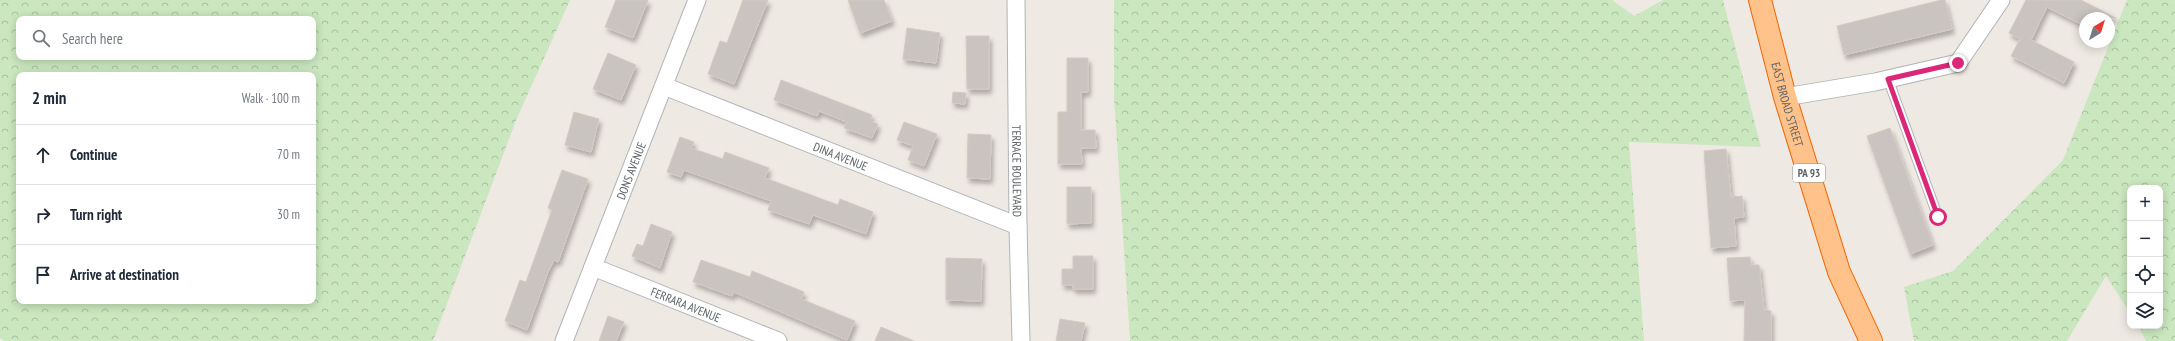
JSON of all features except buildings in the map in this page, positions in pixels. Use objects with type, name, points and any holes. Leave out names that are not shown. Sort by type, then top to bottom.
[{"type":"highway","name":"EAST BROAD STREET","points":[[1760,0],[1785,97],[1839,272],[1871,341]]},
{"type":"street","name":"DONS AVENUE","points":[[564,341],[697,0]]},
{"type":"street","name":"TERRACE BOULEVARD","points":[[1016,0],[1018,226],[1021,341]]},
{"type":"street","points":[[1785,97],[1888,79],[1958,63],[2001,0]]},
{"type":"street","name":"DINA AVENUE","points":[[664,86],[1018,226]]},
{"type":"street","name":"FERRARA AVENUE","points":[[593,267],[778,341]]},
{"type":"lane","points":[[1888,79],[1938,217]]},
{"type":"green space","points":[[0,0],[570,0],[517,118],[433,341],[4,341],[0,338]]},
{"type":"green space","points":[[1114,0],[1612,0],[1634,16],[1663,0],[1723,0],[1761,147],[1629,142],[1644,341],[1130,341],[1114,97]]},
{"type":"green space","points":[[2127,0],[2175,0],[2175,341],[2146,341],[2140,329],[2163,329],[2163,185],[2127,185],[2127,308],[2106,276],[2067,341],[1914,341],[1904,287],[1953,271],[2063,160],[2108,48],[2115,48],[2115,30]]},
{"type":"route","points":[[1938,217],[1899,114],[1888,79],[1958,63]]}]
